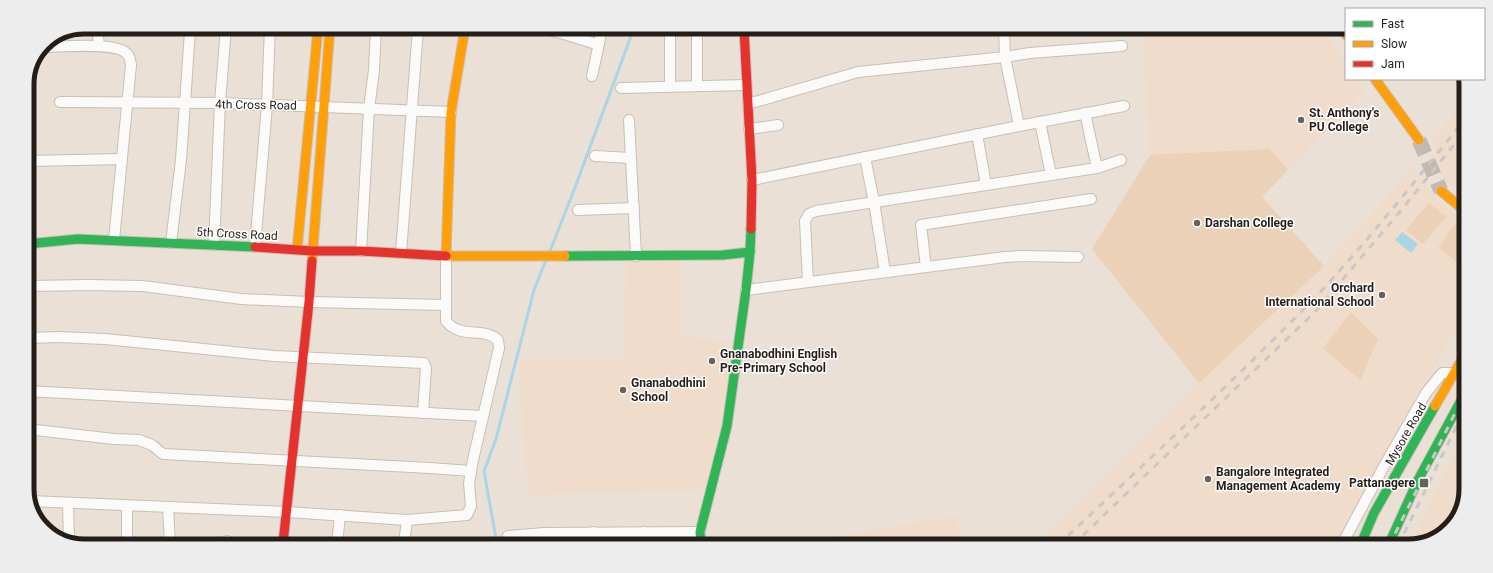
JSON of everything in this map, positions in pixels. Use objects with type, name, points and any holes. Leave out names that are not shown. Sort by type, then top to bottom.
[{"type":"main road","points":[[297,250],[317,34]]},
{"type":"main road","points":[[284,539],[309,302],[330,34]]},
{"type":"main road","points":[[446,256],[451,112],[464,34]]},
{"type":"main road","points":[[701,539],[700,532],[726,426],[746,290],[750,252],[752,180],[744,34]]},
{"type":"main road","points":[[1376,80],[1419,140]]},
{"type":"main road","points":[[1441,191],[1459,206]]},
{"type":"main road","name":"5th Cross Road","points":[[34,243],[78,239],[114,240],[312,251],[361,251],[446,256],[723,255],[750,252]]},
{"type":"main road","name":"Mysore Road","points":[[1363,539],[1374,513],[1459,365]]},
{"type":"main road","points":[[1391,539],[1418,480],[1459,404]]},
{"type":"street","points":[[98,34],[99,46]]},
{"type":"street","points":[[171,243],[182,160],[190,34]]},
{"type":"street","points":[[214,245],[220,103],[225,34]]},
{"type":"street","points":[[255,247],[267,105],[270,34]]},
{"type":"street","points":[[361,251],[369,108],[374,70],[376,34]]},
{"type":"street","points":[[401,253],[418,34]]},
{"type":"street","points":[[564,34],[593,43],[599,43]]},
{"type":"street","points":[[592,76],[601,34]]},
{"type":"street","points":[[670,34],[670,85]]},
{"type":"street","points":[[696,34],[697,85]]},
{"type":"street","points":[[1004,34],[1005,57],[1019,126]]},
{"type":"street","points":[[52,47],[105,46],[124,50],[129,55],[131,65],[128,103],[114,240]]},
{"type":"street","points":[[748,104],[858,72],[1005,57],[1030,53],[1122,46]]},
{"type":"street","points":[[621,88],[670,85],[746,85]]},
{"type":"street","name":"4th Cross Road","points":[[60,102],[185,104],[220,103],[451,112]]},
{"type":"street","points":[[752,180],[977,134],[1124,106]]},
{"type":"street","points":[[1085,113],[1097,168]]},
{"type":"street","points":[[629,120],[636,256]]},
{"type":"street","points":[[1040,122],[1051,175]]},
{"type":"street","points":[[749,129],[778,125]]},
{"type":"street","points":[[977,134],[986,185]]},
{"type":"street","points":[[595,156],[631,158]]},
{"type":"street","points":[[864,157],[874,202],[885,272]]},
{"type":"street","points":[[34,161],[122,159]]},
{"type":"street","points":[[808,282],[805,221],[809,214],[816,211],[1097,168],[1121,160]]},
{"type":"street","points":[[926,267],[921,226],[1090,199]]},
{"type":"street","points":[[578,210],[634,208]]},
{"type":"street","points":[[36,501],[287,512],[407,520],[467,516],[471,506],[469,483],[471,471],[499,348],[498,340],[492,334],[462,332],[451,327],[446,321],[446,256]]},
{"type":"street","points":[[746,290],[1021,256],[1078,257]]},
{"type":"street","points":[[34,286],[143,286],[241,299],[446,305]]},
{"type":"street","points":[[34,338],[59,337],[105,339],[274,356],[424,364],[426,368],[423,412]]},
{"type":"street","points":[[1345,539],[1426,393],[1442,373],[1455,373]]},
{"type":"street","points":[[34,391],[483,416]]},
{"type":"street","points":[[34,431],[114,439],[139,440],[152,445],[163,454],[471,471]]},
{"type":"street","points":[[68,503],[69,536]]},
{"type":"street","points":[[127,506],[127,539]]},
{"type":"street","points":[[168,508],[170,539]]},
{"type":"street","points":[[338,539],[340,516]]},
{"type":"street","points":[[405,539],[407,520]]},
{"type":"street","points":[[508,536],[544,533],[592,532],[700,532]]},
{"type":"street","points":[[592,532],[592,539]]},
{"type":"street","points":[[644,532],[644,539]]},
{"type":"street","points":[[544,533],[544,539]]},
{"type":"shaded area","points":[[1143,34],[1328,34],[1345,61],[1345,80],[1358,80],[1364,91],[1262,197],[1324,266],[1414,167],[1427,189],[1459,218],[1459,324],[1408,410],[1338,539],[1042,539],[1199,383],[1092,249],[1150,155]]},
{"type":"shaded area","points":[[1459,108],[1459,192],[1442,176],[1433,139]]},
{"type":"shaded area","name":"Darshan College","points":[[1269,149],[1288,170],[1262,197],[1324,266],[1199,383],[1092,249],[1150,155]]},
{"type":"shaded area","points":[[1429,203],[1446,217],[1423,244],[1406,230]]},
{"type":"shaded area","points":[[1458,220],[1459,264],[1438,248]]},
{"type":"shaded area","name":"Gnanabodhini School","points":[[626,257],[680,257],[681,336],[732,342],[721,421],[704,490],[528,495],[518,360],[625,359]]},
{"type":"shaded area","points":[[1351,312],[1378,339],[1360,380],[1323,348]]},
{"type":"shaded area","points":[[1459,445],[1458,498],[1452,514],[1439,529],[1425,536],[1412,539]]},
{"type":"shaded area","points":[[958,516],[959,539],[822,539]]},
{"type":"water","points":[[1402,232],[1418,244],[1411,253],[1395,240]]},
{"type":"waterway","points":[[550,251],[632,34]]},
{"type":"waterway","points":[[496,539],[484,471],[496,439],[534,290],[546,260]]},
{"type":"tunnel","points":[[1419,140],[1441,191]]},
{"type":"railway","points":[[1064,539],[1214,398],[1305,308],[1368,238],[1459,127]]},
{"type":"railway","points":[[1079,539],[1315,312],[1398,214],[1459,139]]},
{"type":"railway","points":[[1392,539],[1459,405]]},
{"type":"railway","points":[[1401,539],[1459,421]]},
{"type":"traffic: fast","points":[[701,539],[700,532],[727,426],[746,290],[751,229]]},
{"type":"traffic: fast","points":[[34,243],[78,239],[255,247]]},
{"type":"traffic: fast","points":[[565,256],[723,255],[750,252]]},
{"type":"traffic: fast","points":[[1391,539],[1418,480],[1459,404]]},
{"type":"traffic: fast","points":[[1363,539],[1374,513],[1435,406]]},
{"type":"traffic: slow","points":[[297,250],[317,34]]},
{"type":"traffic: slow","points":[[312,261],[330,34]]},
{"type":"traffic: slow","points":[[464,34],[451,112],[446,256],[565,256]]},
{"type":"traffic: slow","points":[[1376,80],[1419,140]]},
{"type":"traffic: slow","points":[[1441,191],[1459,206]]},
{"type":"traffic: slow","points":[[1435,406],[1459,365]]},
{"type":"traffic: jam","points":[[744,34],[752,180],[751,229]]},
{"type":"traffic: jam","points":[[255,247],[312,251],[361,251],[446,256]]},
{"type":"traffic: jam","points":[[283,539],[309,302],[312,261]]},
{"type":"place","name":"St. Anthony's PU College","points":[[1301,120]]},
{"type":"place","name":"Darshan College","points":[[1197,223]]},
{"type":"place","name":"Orchard International School","points":[[1382,295]]},
{"type":"place","name":"Gnanabodhini English Pre-Primary School","points":[[712,361]]},
{"type":"place","name":"Gnanabodhini School","points":[[623,390]]},
{"type":"place","name":"Bangalore Integrated Management Academy","points":[[1208,479]]},
{"type":"place","name":"Pattanagere","points":[[1424,483]]}]
